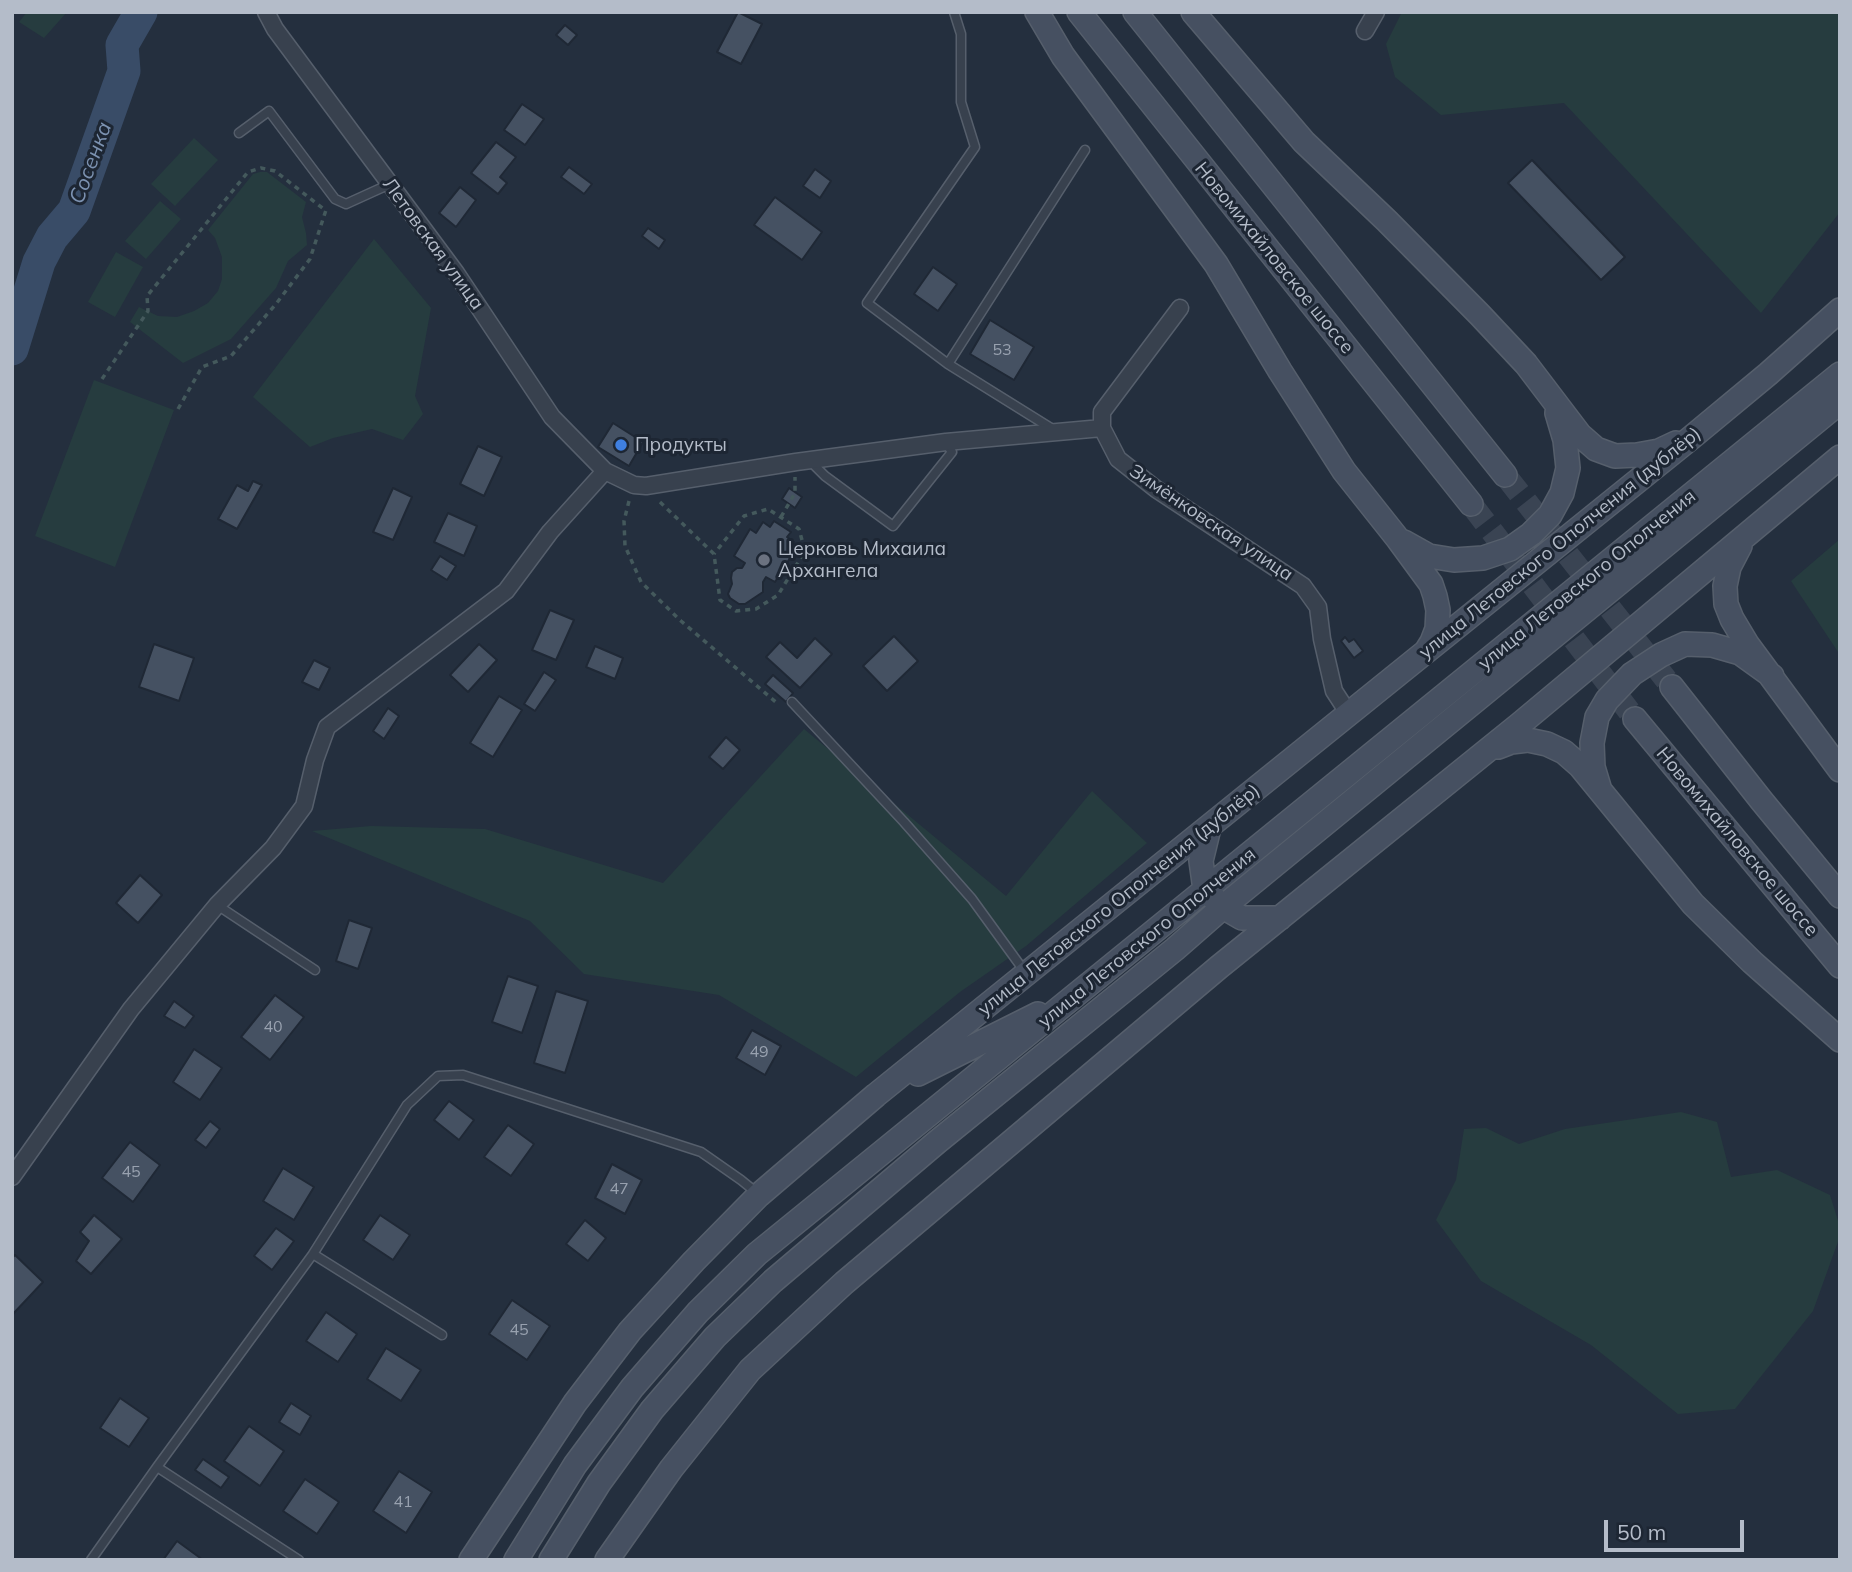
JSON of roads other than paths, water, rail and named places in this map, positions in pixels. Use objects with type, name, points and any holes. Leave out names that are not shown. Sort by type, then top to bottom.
[{"type":"street","name":"Летовская улица","points":[[266,12],[275,29],[456,273],[552,417],[606,471],[640,486],[803,462]]},
{"type":"street","points":[[1037,12],[1063,55],[1216,264],[1344,471],[1430,584],[1438,610],[1437,629],[1425,653]]},
{"type":"street","name":"Новомихайловское шоссе","points":[[1079,12],[1471,503]]},
{"type":"street","points":[[1135,12],[1505,475]]},
{"type":"street","points":[[1193,12],[1304,142],[1480,315],[1526,364],[1580,435],[1596,449],[1615,456],[1637,454],[1659,450],[1692,437]]},
{"type":"street","points":[[1366,31],[1377,12]]},
{"type":"street","points":[[803,462],[946,442],[1102,428],[1102,412],[1180,308]]},
{"type":"street","name":"улица Летовского Ополчения (дублёр)","points":[[471,1560],[575,1403],[631,1331],[759,1195],[877,1095],[1692,437],[1840,310]]},
{"type":"street","name":"улица Летовского Ополчения","points":[[516,1560],[575,1465],[632,1388],[698,1312],[757,1254],[1840,374]]},
{"type":"street","points":[[1398,539],[1429,556],[1454,560],[1483,558],[1510,549],[1531,534],[1550,515],[1562,493],[1567,468],[1565,440],[1554,402]]},
{"type":"street","name":"улица Летовского Ополчения","points":[[551,1560],[599,1483],[652,1410],[715,1337],[773,1281],[1223,907],[1840,402]]},
{"type":"street","name":"Зимёнковская улица","points":[[1102,428],[1118,459],[1156,489],[1303,586],[1318,607],[1334,691],[1349,714]]},
{"type":"street","points":[[607,1560],[671,1469],[750,1370],[844,1283],[1219,967],[1487,751],[1840,457]]},
{"type":"street","points":[[12,1177],[131,1009],[218,905],[273,848],[304,806],[315,760],[327,727],[506,591],[550,532],[606,471]]},
{"type":"street","points":[[1753,530],[1737,549],[1729,567],[1725,586],[1726,604],[1747,644],[1840,770]]},
{"type":"street","points":[[1601,793],[1592,755],[1597,716],[1607,700],[1632,674],[1661,654],[1685,644],[1712,645],[1740,653],[1772,676]]},
{"type":"street","points":[[1672,687],[1840,896]]},
{"type":"street","name":"Новомихайловское шоссе","points":[[1635,719],[1840,966]]},
{"type":"street","points":[[1487,751],[1528,740],[1547,744],[1564,752],[1580,766],[1693,904],[1840,1040]]},
{"type":"street","points":[[1209,828],[1201,861],[1205,890],[1223,907],[1242,918],[1280,918]]},
{"type":"street","points":[[877,1095],[1079,994]]},
{"type":"lane","points":[[954,12],[961,34],[961,102],[975,147],[867,303],[948,364],[1056,432]]},
{"type":"lane","points":[[239,134],[269,111],[335,199],[346,204],[390,184]]},
{"type":"lane","points":[[948,364],[1085,150]]},
{"type":"lane","points":[[803,462],[893,526],[952,452],[946,442]]},
{"type":"lane","points":[[792,702],[972,899],[1027,975]]},
{"type":"lane","points":[[218,905],[315,970]]},
{"type":"lane","points":[[91,1560],[313,1254],[407,1105],[438,1076],[463,1075],[701,1152],[759,1195]]},
{"type":"lane","points":[[313,1254],[442,1335]]},
{"type":"lane","points":[[157,1467],[299,1560]]},
{"type":"waterway","name":"Сосенка","points":[[12,349],[39,262],[52,237],[74,211],[124,71],[122,45],[141,12]]},
{"type":"tunnel","points":[[1505,475],[1672,687]]},
{"type":"tunnel","points":[[1471,504],[1635,719]]},
{"type":"place","name":"Продукты","points":[[621,445]]},
{"type":"place","name":"Церковь Михаила Архангела","points":[[764,560]]}]
